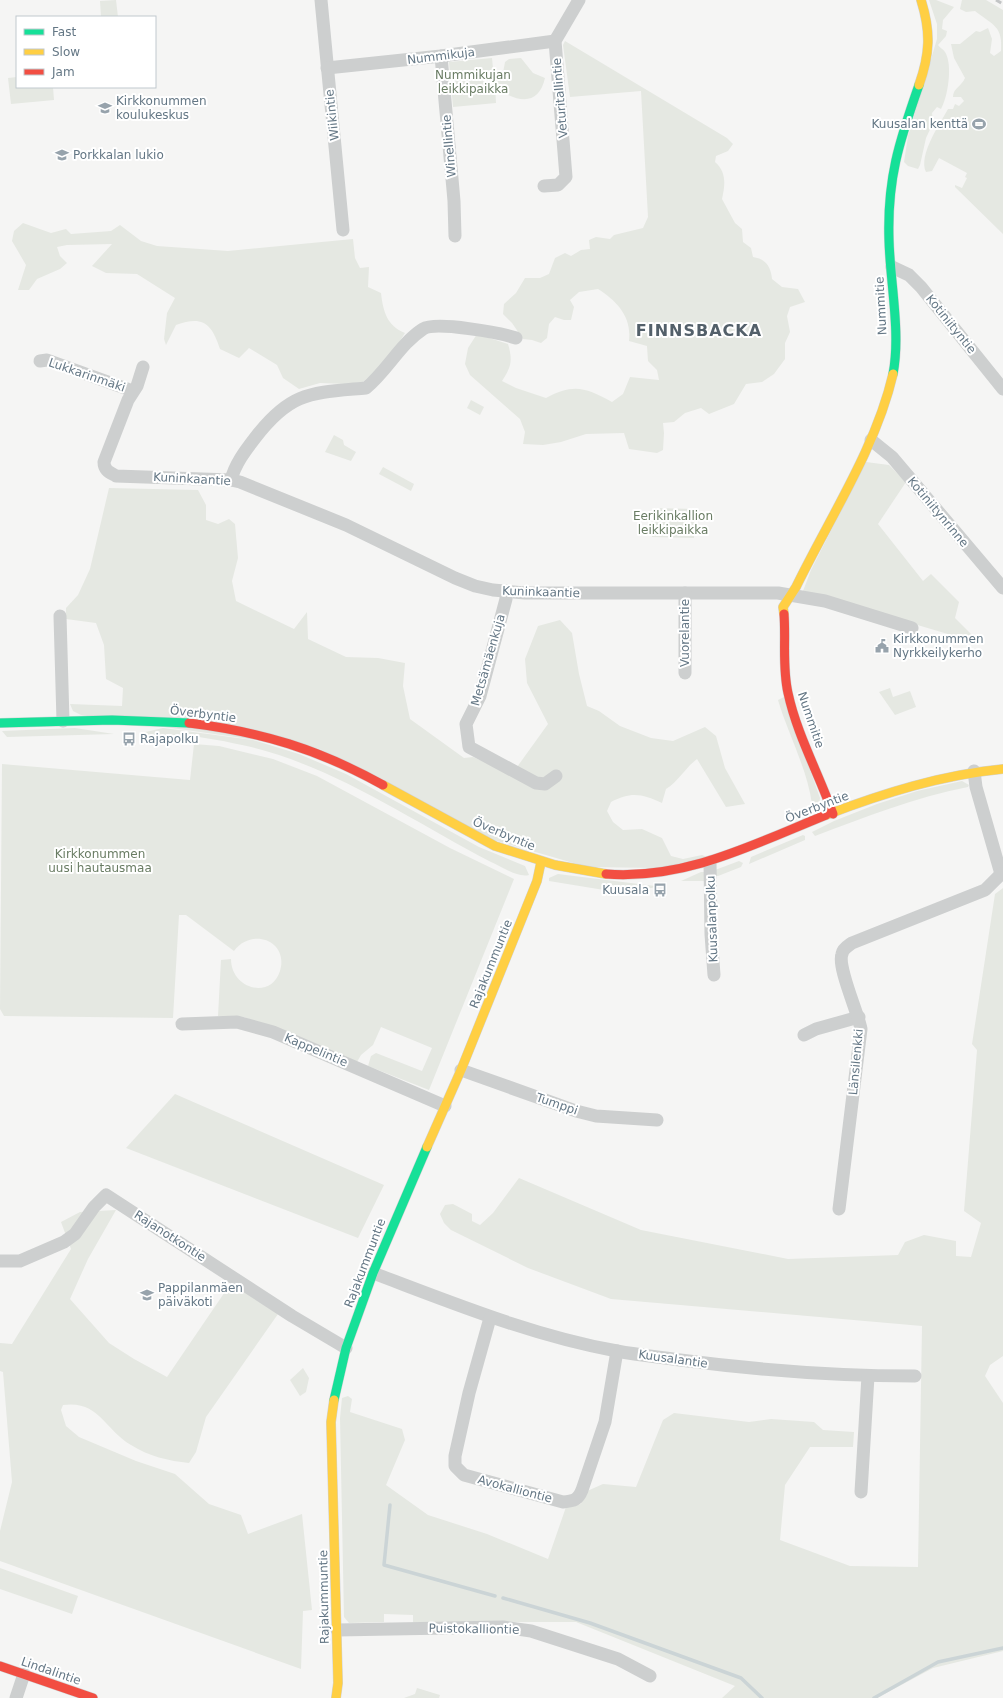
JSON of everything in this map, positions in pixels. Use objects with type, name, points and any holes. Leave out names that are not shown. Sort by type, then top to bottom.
[{"type":"street","name":"Wiikintie","points":[[320,0],[343,230]]},
{"type":"street","name":"Veturitallintie","points":[[544,186],[558,185],[566,177],[555,41],[579,0]]},
{"type":"street","name":"Nummitie","points":[[833,814],[794,712],[788,692],[784,648],[785,630],[793,608],[792,595],[802,570],[871,440],[892,377],[895,359],[890,223],[894,170],[898,143],[923,74],[929,49],[930,32],[926,13],[921,0]]},
{"type":"street","name":"Nummikuja","points":[[327,68],[441,56],[555,41]]},
{"type":"street","name":"Winellintie","points":[[441,56],[454,201],[455,236]]},
{"type":"street","name":"Kotiniityntie","points":[[892,267],[910,275],[921,287],[1003,389]]},
{"type":"street","points":[[231,480],[233,471],[244,452],[277,412],[294,400],[308,395],[336,390],[366,388],[423,329],[438,325],[516,338]]},
{"type":"street","name":"Lukkarinmäki","points":[[40,362],[47,360],[133,391]]},
{"type":"street","name":"Lukkarinmäki","points":[[116,476],[108,472],[104,467],[104,462],[128,400],[137,386],[144,367]]},
{"type":"street","name":"Kotiniitynrinne","points":[[871,440],[892,457],[1003,588]]},
{"type":"street","name":"Kuninkaantie","points":[[116,476],[231,480],[287,500],[346,525],[455,578],[475,586],[506,592],[769,592],[825,601],[912,628]]},
{"type":"street","name":"Metsämäenkuja","points":[[506,592],[506,599],[480,696],[466,724],[469,747],[536,783],[545,784],[556,776]]},
{"type":"street","name":"Vuorelantie","points":[[685,593],[685,673]]},
{"type":"street","points":[[60,616],[63,721]]},
{"type":"street","name":"Överbyntie","points":[[0,723],[63,721],[171,722],[202,724],[268,736],[326,757],[496,846],[541,862],[587,873],[639,875],[659,873],[710,862],[883,795],[928,781],[974,771],[1003,769]]},
{"type":"street","name":"Länsilenkki","points":[[839,1209],[860,1039],[859,1017],[840,960],[845,948],[852,942],[985,890],[1002,874],[976,787],[974,771]]},
{"type":"street","name":"Rajakummuntie","points":[[336,1698],[338,1683],[331,1422],[335,1396],[346,1348],[389,1232],[461,1070],[537,882],[541,862]]},
{"type":"street","name":"Kuusalanpolku","points":[[710,862],[711,934],[714,975]]},
{"type":"street","points":[[804,1035],[816,1029],[859,1017]]},
{"type":"street","name":"Kappelintie","points":[[182,1024],[237,1022],[274,1032],[445,1106]]},
{"type":"street","name":"Tumppi","points":[[461,1070],[576,1111],[596,1116],[656,1120]]},
{"type":"street","name":"Rajanotkontie","points":[[0,1261],[20,1261],[64,1242],[75,1234],[94,1207],[106,1195],[292,1316],[346,1348]]},
{"type":"street","name":"Kuusalantie","points":[[373,1273],[490,1318],[617,1351],[730,1366],[868,1376],[915,1376]]},
{"type":"street","name":"Avokalliontie","points":[[490,1318],[469,1393],[455,1456],[456,1466],[464,1475],[563,1502],[573,1501],[578,1498],[582,1490],[605,1422],[617,1351]]},
{"type":"street","points":[[861,1492],[868,1376]]},
{"type":"street","name":"Puistokalliontie","points":[[337,1630],[503,1627],[530,1631],[618,1659],[650,1676]]},
{"type":"street","name":"Lindalintie","points":[[0,1666],[93,1698]]},
{"type":"street","points":[[16,1698],[24,1674]]},
{"type":"green space","points":[[116,0],[118,16],[101,16],[100,1]]},
{"type":"green space","points":[[929,0],[936,0],[954,7],[943,20],[942,29],[947,31],[946,36],[938,45],[945,52],[949,64],[949,80],[946,97],[941,109],[937,107],[932,113],[933,123],[926,138],[918,169],[908,166],[904,162],[908,136],[937,39],[937,24]]},
{"type":"green space","points":[[962,0],[986,0],[1003,10],[1003,234],[955,187],[955,185],[962,188],[967,178],[965,177],[967,173],[939,158],[932,171],[926,172],[924,165],[927,149],[935,131],[948,109],[953,109],[955,104],[959,106],[964,101],[961,97],[953,97],[954,91],[965,78],[954,58],[951,44],[960,44],[976,31],[980,32],[988,28],[992,39],[990,53],[994,56],[1001,51],[1000,36],[996,27],[975,11],[966,12],[960,9]]},
{"type":"green space","points":[[565,41],[727,138],[733,144],[728,151],[716,156],[715,162],[722,170],[724,179],[722,199],[735,223],[742,229],[743,242],[751,248],[753,257],[758,258],[767,264],[772,279],[782,287],[798,289],[805,302],[790,307],[787,316],[790,332],[785,343],[785,359],[774,374],[762,382],[746,384],[734,404],[709,414],[701,408],[685,413],[674,422],[663,423],[663,450],[657,453],[629,449],[624,433],[586,434],[561,442],[543,445],[523,444],[525,432],[520,419],[470,375],[465,364],[468,348],[477,334],[508,344],[511,359],[509,368],[502,381],[516,388],[546,398],[564,390],[580,389],[595,393],[612,402],[623,394],[630,377],[659,380],[657,370],[648,361],[647,346],[629,341],[628,324],[622,310],[617,304],[598,289],[579,292],[570,300],[574,307],[571,320],[564,320],[555,317],[549,324],[547,338],[541,343],[523,339],[512,323],[503,314],[504,304],[516,293],[525,278],[540,278],[549,274],[555,258],[565,253],[571,256],[581,250],[590,249],[589,240],[596,237],[610,239],[614,235],[643,228],[648,217],[641,91],[570,97],[563,45]]},
{"type":"green space","name":"Nummikujan leikkipaikka","points":[[492,58],[494,79],[502,78],[505,62],[509,59],[521,58],[533,73],[545,78],[540,91],[531,98],[520,99],[506,94],[502,84],[495,85],[496,103],[453,107],[449,62]]},
{"type":"green space","points":[[16,77],[16,88],[53,88],[54,100],[11,104],[8,78]]},
{"type":"green space","points":[[23,223],[51,233],[66,229],[71,234],[111,231],[120,225],[141,241],[157,246],[228,251],[353,239],[355,258],[360,268],[369,267],[368,287],[381,293],[383,306],[390,322],[405,333],[388,360],[363,382],[345,384],[320,383],[299,389],[283,378],[277,365],[249,348],[239,358],[220,349],[214,333],[205,324],[200,322],[185,322],[176,325],[166,345],[164,339],[167,313],[175,298],[137,274],[106,273],[92,266],[112,244],[67,245],[57,247],[60,256],[67,263],[60,269],[37,279],[29,290],[18,290],[26,265],[12,241],[14,231]]},
{"type":"green space","points":[[471,400],[484,407],[480,415],[467,408]]},
{"type":"green space","points":[[334,435],[343,440],[344,445],[356,452],[351,461],[325,452]]},
{"type":"green space","points":[[866,462],[889,465],[906,482],[878,524],[923,581],[931,574],[959,602],[955,618],[972,635],[968,640],[803,591],[811,570]]},
{"type":"green space","points":[[383,467],[414,484],[411,491],[379,474]]},
{"type":"green space","points":[[109,488],[198,490],[206,505],[206,520],[218,524],[229,519],[235,524],[238,558],[232,581],[236,601],[294,629],[307,612],[308,639],[346,657],[378,658],[405,663],[403,686],[410,719],[464,758],[473,757],[512,774],[548,724],[527,683],[525,659],[538,626],[560,620],[572,633],[579,674],[587,706],[599,711],[620,726],[651,738],[673,741],[705,727],[716,736],[725,768],[745,804],[726,807],[697,759],[675,782],[666,789],[662,803],[643,796],[631,795],[611,802],[607,811],[613,822],[623,830],[642,829],[662,838],[671,856],[683,859],[702,855],[707,857],[658,868],[587,867],[487,838],[320,749],[81,715],[73,711],[70,704],[122,706],[123,688],[106,679],[104,645],[96,623],[66,619],[66,608],[78,595],[90,569]]},
{"type":"green space","name":"Eerikinkallion leikkipaikka","points":[[653,508],[695,509],[694,538],[652,537]]},
{"type":"green space","points":[[890,688],[893,697],[910,691],[916,707],[895,715],[879,692]]},
{"type":"green space","points":[[784,697],[820,798],[819,804],[812,804],[810,791],[802,764],[782,713],[778,700]]},
{"type":"green space","points":[[75,728],[114,734],[7,737],[2,731]]},
{"type":"green space","points":[[163,728],[253,740],[299,754],[346,774],[479,847],[525,866],[529,875],[525,876],[515,874],[461,846],[370,795],[308,766],[276,754],[206,738],[170,735],[151,736],[141,733]]},
{"type":"green space","name":"Kirkkonummen uusi hautausmaa","points":[[194,744],[219,746],[273,759],[317,776],[450,848],[514,879],[429,1090],[368,1066],[371,1056],[376,1053],[422,1071],[432,1048],[381,1027],[373,1045],[361,1055],[357,1062],[244,1017],[218,1016],[221,960],[231,959],[237,978],[244,984],[261,988],[269,986],[275,980],[280,971],[281,961],[279,952],[274,945],[259,939],[250,940],[242,944],[234,951],[186,915],[179,915],[173,1018],[4,1016],[0,1009],[2,764],[190,780]]},
{"type":"green space","points":[[962,781],[969,785],[968,787],[910,802],[815,836],[812,832],[834,821],[877,804],[917,791]]},
{"type":"green space","points":[[803,835],[805,836],[805,840],[749,864],[751,857]]},
{"type":"green space","points":[[739,861],[743,863],[741,867],[715,876],[715,870]]},
{"type":"green space","points":[[704,872],[706,879],[704,881],[681,881]]},
{"type":"green space","points":[[558,874],[655,886],[652,888],[604,890],[549,881],[549,878]]},
{"type":"green space","points":[[1003,888],[1003,1356],[990,1365],[985,1376],[1003,1403],[1003,1651],[933,1668],[877,1698],[722,1698],[735,1686],[576,1622],[413,1622],[413,1615],[384,1614],[384,1622],[349,1623],[344,1617],[340,1418],[342,1398],[348,1396],[352,1399],[350,1412],[402,1429],[405,1440],[386,1485],[428,1515],[487,1534],[548,1559],[566,1507],[581,1504],[585,1492],[603,1484],[636,1487],[663,1420],[674,1413],[749,1422],[771,1419],[814,1422],[823,1430],[854,1432],[853,1447],[810,1447],[785,1485],[780,1540],[850,1566],[918,1567],[922,1326],[611,1299],[528,1268],[451,1230],[444,1223],[440,1214],[445,1205],[453,1204],[472,1214],[472,1221],[480,1225],[493,1213],[519,1178],[641,1230],[788,1259],[898,1255],[905,1242],[924,1235],[956,1241],[956,1256],[971,1257],[981,1223],[964,1211],[977,1050],[972,1044],[995,894]]},
{"type":"green space","points":[[175,1094],[384,1185],[358,1238],[126,1148]]},
{"type":"green space","points":[[116,1210],[88,1259],[70,1299],[109,1343],[167,1377],[231,1283],[278,1314],[206,1417],[196,1452],[189,1463],[159,1457],[138,1449],[122,1438],[93,1411],[85,1407],[63,1405],[61,1410],[66,1426],[79,1437],[136,1461],[175,1474],[209,1504],[241,1515],[248,1534],[302,1514],[312,1610],[303,1611],[301,1669],[0,1561],[0,1531],[12,1482],[3,1372],[0,1371],[0,1343],[12,1344],[71,1249],[61,1222],[80,1212]]},
{"type":"green space","points":[[303,1368],[309,1378],[306,1392],[300,1396],[290,1380]]},
{"type":"green space","points":[[0,1568],[78,1596],[72,1614],[0,1589]]},
{"type":"green space","points":[[417,1688],[440,1695],[439,1698],[404,1698],[415,1694]]},
{"type":"waterway","points":[[390,1505],[384,1565],[495,1596]]},
{"type":"waterway","points":[[503,1598],[590,1623],[741,1678],[762,1698]]},
{"type":"waterway","points":[[874,1698],[938,1662],[1003,1648]]},
{"type":"railway","points":[[996,0],[1003,4]]},
{"type":"traffic: fast","points":[[893,374],[896,325],[889,240],[890,198],[892,179],[900,143],[919,85]]},
{"type":"traffic: fast","points":[[0,723],[112,720],[189,723]]},
{"type":"traffic: fast","points":[[334,1400],[346,1348],[373,1273],[427,1147]]},
{"type":"traffic: slow","points":[[919,85],[923,74],[928,43],[928,33],[921,0]]},
{"type":"traffic: slow","points":[[784,614],[783,607],[796,587],[864,456],[885,402],[893,374]]},
{"type":"traffic: slow","points":[[826,815],[869,799],[935,780],[1003,769]]},
{"type":"traffic: slow","points":[[383,785],[495,846],[555,865],[606,874]]},
{"type":"traffic: slow","points":[[427,1147],[461,1070],[537,881],[541,862]]},
{"type":"traffic: slow","points":[[334,1400],[331,1422],[338,1683],[336,1698]]},
{"type":"traffic: jam","points":[[784,614],[785,673],[788,693],[797,724],[833,814]]},
{"type":"traffic: jam","points":[[189,723],[241,731],[289,744],[336,761],[383,785]]},
{"type":"traffic: jam","points":[[606,874],[635,874],[692,866],[746,848],[826,815]]},
{"type":"traffic: jam","points":[[0,1666],[93,1698]]},
{"type":"place","name":"Kirkkonummen koulukeskus","points":[[105,108]]},
{"type":"place","name":"Kuusalan kenttä","points":[[979,124]]},
{"type":"place","name":"Porkkalan lukio","points":[[62,155]]},
{"type":"place","name":"Kirkkonummen Nyrkkeilykerho","points":[[882,646]]},
{"type":"place","name":"Rajapolku","points":[[129,739]]},
{"type":"place","name":"Kuusala","points":[[660,890]]},
{"type":"place","name":"Pappilanmäen päiväkoti","points":[[147,1295]]},
{"type":"district","name":"FINNSBACKA","points":[[699,330]]}]
